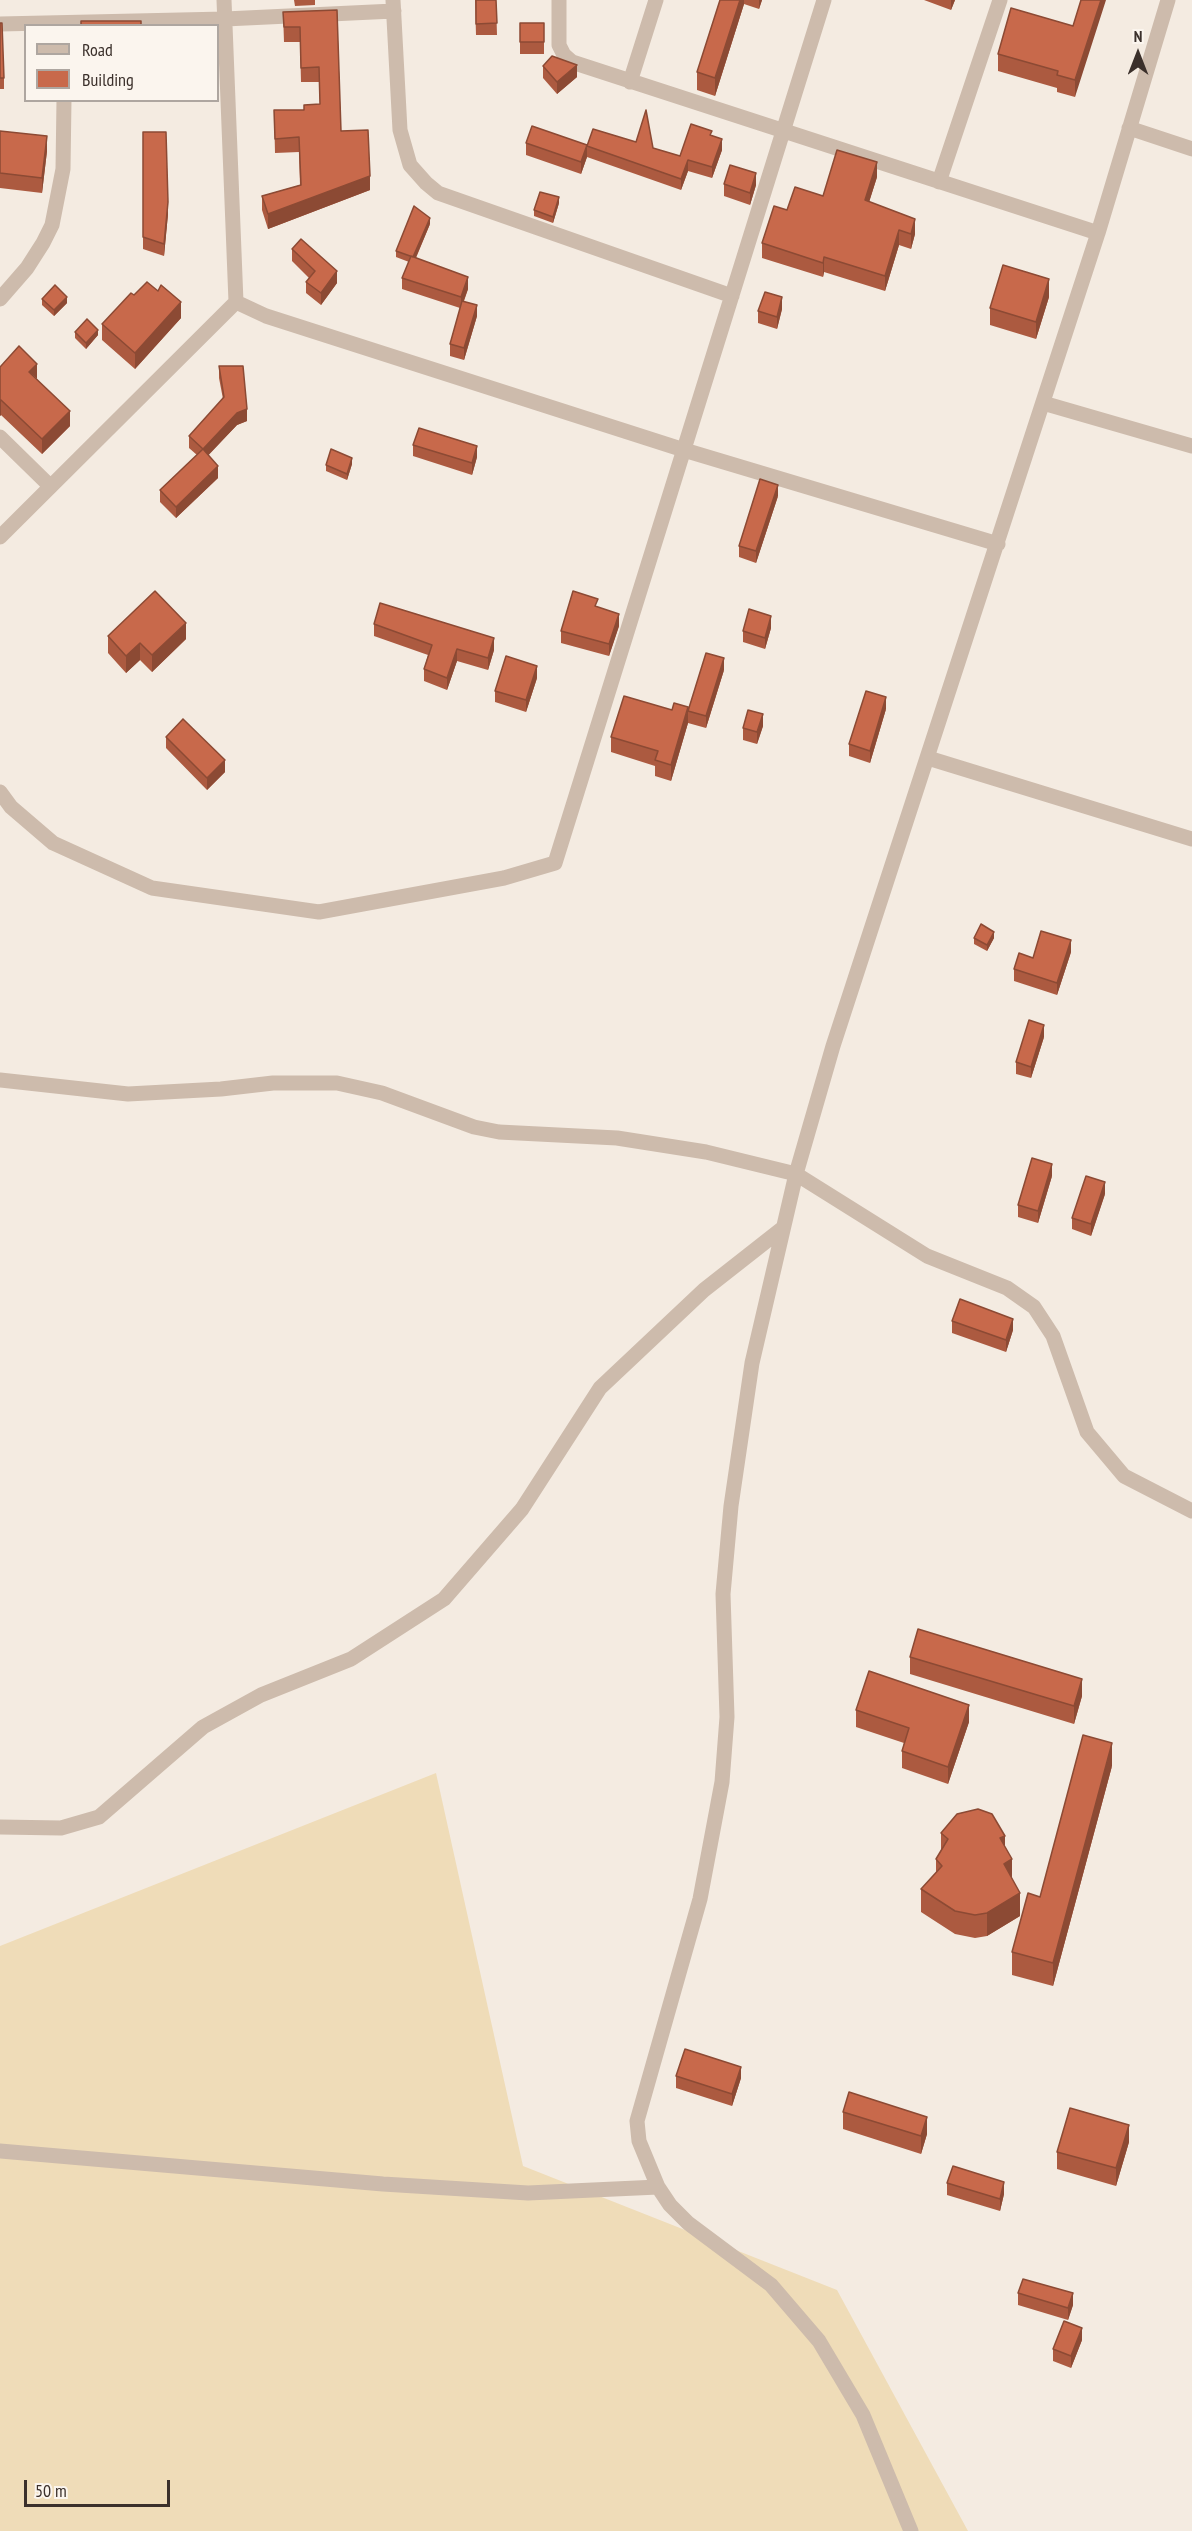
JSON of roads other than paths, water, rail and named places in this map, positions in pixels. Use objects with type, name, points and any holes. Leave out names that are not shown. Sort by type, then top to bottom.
[{"type":"street","points":[[0,537],[236,302],[224,0]]},
{"type":"street","points":[[559,0],[559,45],[564,55],[572,62],[1098,233]]},
{"type":"street","points":[[630,82],[656,0]]},
{"type":"street","points":[[0,792],[11,807],[52,843],[152,888],[319,912],[493,880],[555,863],[824,0]]},
{"type":"street","points":[[939,182],[1000,0]]},
{"type":"street","points":[[911,2531],[863,2415],[819,2341],[771,2285],[688,2223],[670,2205],[658,2187],[639,2141],[637,2121],[700,1899],[722,1782],[727,1717],[723,1594],[731,1506],[752,1363],[796,1174],[833,1046],[1098,233],[1168,0]]},
{"type":"street","points":[[0,24],[225,19],[393,5],[400,130],[410,165],[426,183],[438,193],[732,296]]},
{"type":"street","points":[[0,299],[27,268],[52,225],[63,169],[64,102]]},
{"type":"street","points":[[1129,128],[1192,149]]},
{"type":"street","points":[[236,302],[266,316],[684,450],[998,544]]},
{"type":"street","points":[[1043,403],[1192,446]]},
{"type":"street","points":[[0,436],[50,486]]},
{"type":"street","points":[[928,758],[1192,839]]},
{"type":"street","points":[[0,1080],[128,1094],[221,1089],[273,1083],[337,1083],[382,1093],[474,1127],[499,1132],[617,1137],[706,1152],[796,1174],[927,1256],[1007,1288],[1034,1307],[1053,1336],[1087,1432],[1124,1476],[1192,1511]]},
{"type":"street","points":[[0,1827],[61,1828],[99,1817],[203,1727],[261,1695],[351,1659],[444,1599],[522,1509],[600,1388],[704,1290],[783,1228]]},
{"type":"street","points":[[0,2151],[383,2184],[528,2193],[658,2187]]}]
